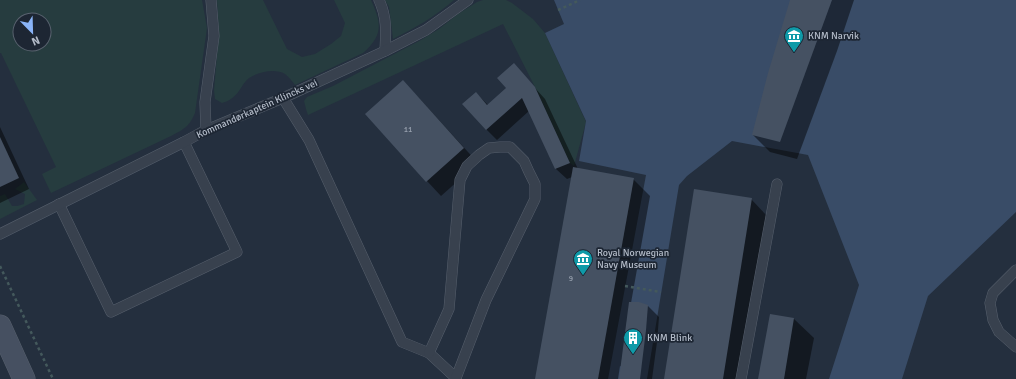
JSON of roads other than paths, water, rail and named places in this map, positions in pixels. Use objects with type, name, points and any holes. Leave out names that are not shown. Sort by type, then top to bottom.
[{"type":"main road","points":[[0,326],[24,379]]},
{"type":"lane","points":[[206,130],[205,102],[214,36],[212,0]]},
{"type":"lane","points":[[379,0],[383,9],[386,29],[385,51]]},
{"type":"lane","name":"Kommandørkaptein Klincks vei","points":[[0,234],[206,130],[283,98],[385,51],[426,30],[468,0]]},
{"type":"lane","points":[[283,98],[309,140],[402,342],[429,353],[456,378],[486,300],[535,199],[534,184],[524,161],[510,147],[489,148],[467,166],[460,180],[449,309],[429,353]]},
{"type":"lane","points":[[59,204],[111,312],[237,252],[184,142]]},
{"type":"lane","points":[[741,379],[778,184]]},
{"type":"lane","points":[[1016,270],[993,293],[990,303],[993,320],[999,332],[1016,347]]},
{"type":"water","points":[[554,0],[1016,0],[1016,212],[928,296],[902,379],[829,379],[859,285],[808,155],[732,141],[687,176],[679,185],[647,379],[608,379],[646,175],[579,161],[586,121],[545,33],[564,24]]},
{"type":"place","name":"KNM Narvik","points":[[794,53]]},
{"type":"place","name":"Royal Norwegian Navy Museum","points":[[583,276]]},
{"type":"place","name":"KNM Blink","points":[[633,355]]}]
